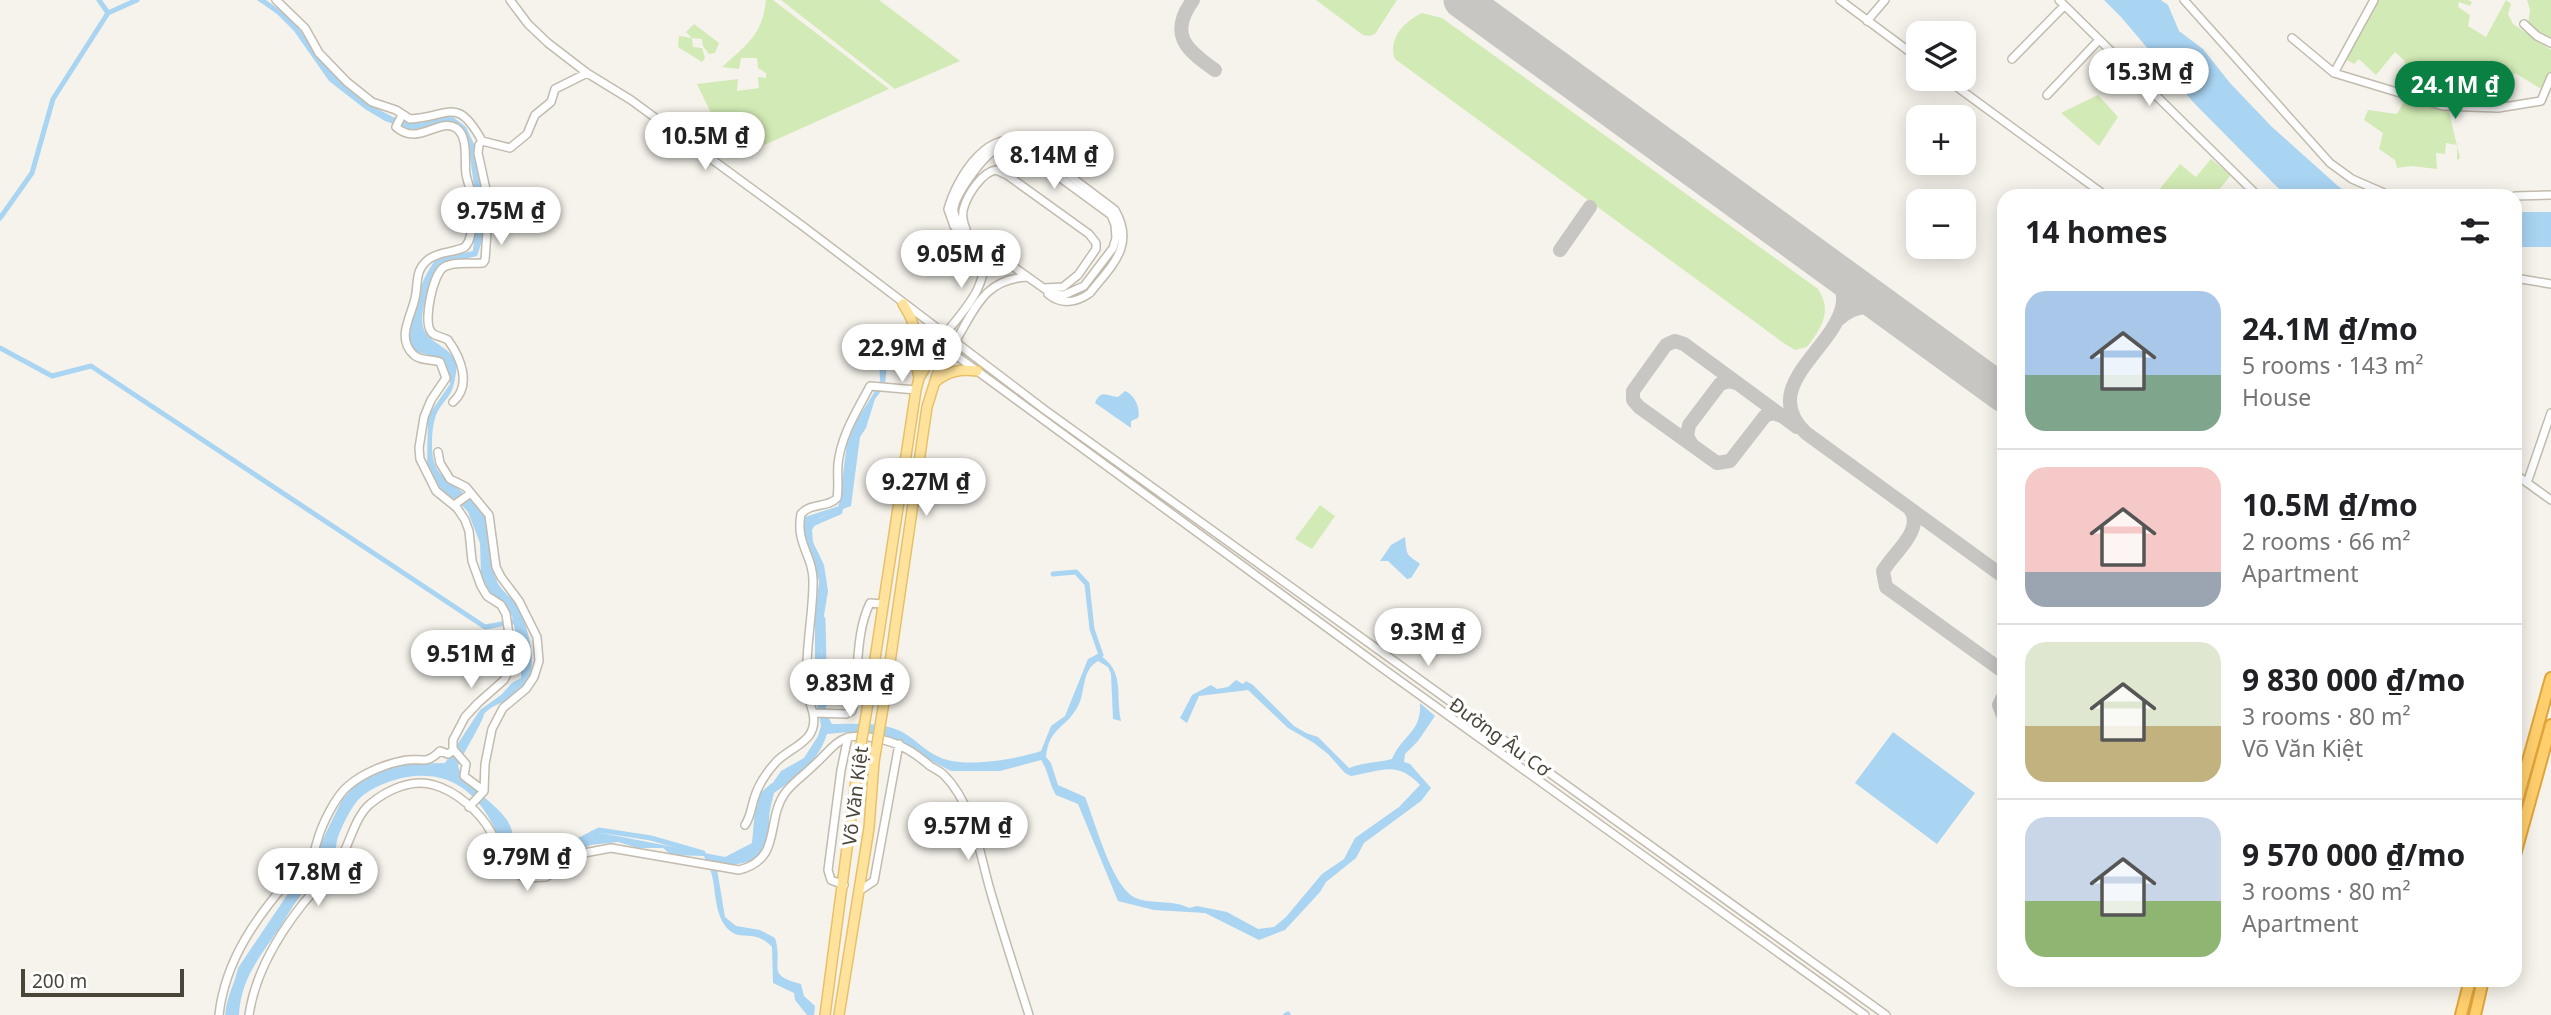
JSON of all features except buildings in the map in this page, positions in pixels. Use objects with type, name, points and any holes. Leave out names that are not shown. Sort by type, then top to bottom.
[{"type":"highway","points":[[2522,783],[2551,678]]},
{"type":"highway","points":[[2522,834],[2547,757],[2551,725]]},
{"type":"highway","points":[[2461,1015],[2468,987]]},
{"type":"highway","points":[[2475,1015],[2481,987]]},
{"type":"main road","points":[[904,304],[913,322],[916,338],[915,361],[919,378]]},
{"type":"main road","name":"Võ Văn Kiệt","points":[[825,1015],[859,757],[916,390],[919,378],[945,334]]},
{"type":"main road","name":"Võ Văn Kiệt","points":[[839,1015],[869,828],[874,762],[927,407],[933,387],[955,342]]},
{"type":"main road","points":[[933,387],[937,380],[951,372],[977,371]]},
{"type":"street","points":[[276,0],[304,27],[319,52],[347,82],[372,102],[411,119],[450,111],[467,118],[482,141],[510,148],[527,134],[535,116],[551,102],[555,89],[587,72]]},
{"type":"street","name":"Đường Âu Cơ","points":[[510,0],[528,24],[548,43],[663,124],[1045,410],[1886,1015]]},
{"type":"street","points":[[1840,0],[1906,49]]},
{"type":"street","points":[[1867,21],[1885,0]]},
{"type":"street","points":[[2184,0],[2330,163],[2352,179],[2374,189]]},
{"type":"street","points":[[2334,73],[2374,0]]},
{"type":"street","points":[[2012,59],[2062,3],[2251,189]]},
{"type":"street","points":[[2524,24],[2537,36],[2551,43]]},
{"type":"street","points":[[2292,38],[2334,73],[2443,106],[2520,106],[2541,100],[2551,77]]},
{"type":"street","points":[[2047,94],[2099,40]]},
{"type":"street","points":[[1962,91],[2096,189]]},
{"type":"street","points":[[401,116],[396,127],[403,131],[418,135],[445,125],[457,129],[464,140],[472,199],[472,227],[468,244],[426,261],[417,276],[424,295],[430,330],[432,334],[448,340],[464,374],[461,393],[453,402]]},
{"type":"street","points":[[482,141],[478,153],[489,203],[485,260],[482,263],[451,265],[439,272],[407,325],[407,343],[412,354],[418,358],[440,362],[446,378],[431,400],[424,417],[419,454],[436,491],[456,504],[462,514],[468,527],[472,561],[481,586],[487,596],[503,608],[508,622],[512,655],[507,676],[469,712],[453,740],[453,750],[465,762],[464,776],[484,792]]},
{"type":"street","points":[[1016,147],[1111,215],[1116,238],[1113,248],[1084,286],[1064,295],[1052,294],[970,236],[964,232],[954,214],[955,201],[993,152],[1016,147]]},
{"type":"street","points":[[970,236],[963,221],[968,198],[985,174],[996,170],[1007,175],[1089,234],[1096,243],[1093,256],[1070,283],[1052,289],[1044,288]]},
{"type":"street","points":[[2522,196],[2551,195]]},
{"type":"street","points":[[945,334],[982,284],[985,270],[983,245]]},
{"type":"street","points":[[955,342],[979,301],[989,290],[1010,277],[1027,276]]},
{"type":"street","points":[[2522,279],[2551,284]]},
{"type":"street","points":[[927,322],[939,343]]},
{"type":"street","name":"Đường Âu Cơ","points":[[939,343],[1865,1015]]},
{"type":"street","points":[[745,824],[767,772],[779,759],[796,749],[814,726],[815,713],[808,692],[813,582],[799,535],[800,518],[809,507],[832,503],[837,498],[838,463],[847,430],[870,386],[916,390]]},
{"type":"street","points":[[1040,417],[1045,410]]},
{"type":"street","points":[[2527,482],[2551,413]]},
{"type":"street","points":[[438,452],[440,463],[450,479],[466,487],[489,515],[496,567],[536,633],[539,661],[530,684],[503,708],[494,724],[485,764],[484,792],[469,807]]},
{"type":"street","points":[[2522,479],[2551,500]]},
{"type":"street","points":[[456,504],[470,494]]},
{"type":"street","points":[[890,558],[905,560]]},
{"type":"street","points":[[815,713],[849,713],[852,710],[857,658],[866,611],[870,603],[883,604]]},
{"type":"street","points":[[249,1015],[256,979],[271,951],[300,907],[337,865],[362,812],[395,789],[419,782],[443,788],[469,807],[487,826],[510,868],[525,878],[546,877],[584,853],[604,848],[739,870],[752,866],[769,846],[776,810],[786,790],[835,743],[848,737],[867,736],[899,744],[913,751],[941,772],[964,807],[976,838],[1029,1015]]},
{"type":"street","points":[[844,884],[831,880],[828,870],[848,737]]},
{"type":"street","points":[[1502,754],[1509,743]]},
{"type":"street","points":[[859,891],[874,881],[899,744]]},
{"type":"street","points":[[219,1015],[221,994],[233,959],[247,935],[293,875],[311,859],[329,813],[346,787],[361,777],[394,763],[410,760],[422,762],[432,759],[440,751],[448,754],[453,750]]},
{"type":"green space","points":[[766,0],[773,0],[889,89],[733,159],[697,84],[738,79],[737,91],[759,88],[758,77],[766,78],[766,73],[758,68],[757,58],[741,58],[739,69],[722,67],[757,31]]},
{"type":"green space","points":[[781,0],[879,0],[960,61],[895,89]]},
{"type":"green space","points":[[1316,0],[1397,0],[1375,34],[1370,36],[1363,35]]},
{"type":"green space","points":[[2377,0],[2468,0],[2472,2],[2470,6],[2459,2],[2458,7],[2470,15],[2468,26],[2486,37],[2506,0],[2511,4],[2508,14],[2513,24],[2551,50],[2551,73],[2543,90],[2515,73],[2510,79],[2483,67],[2477,93],[2466,95],[2466,105],[2435,101],[2402,75],[2405,61],[2395,52],[2376,75],[2359,59],[2354,64],[2345,59]]},
{"type":"green space","points":[[2527,0],[2551,0],[2551,39],[2528,24],[2530,10]]},
{"type":"green space","points":[[1422,13],[1442,18],[1818,289],[1825,312],[1821,326],[1807,347],[1795,350],[1785,344],[1395,59],[1393,44],[1399,32],[1409,21]]},
{"type":"green space","points":[[694,24],[719,43],[715,53],[709,54],[702,39],[692,38],[686,32]]},
{"type":"green space","points":[[679,36],[692,38],[693,47],[702,48],[705,58],[702,62],[678,47]]},
{"type":"green space","points":[[2098,95],[2118,117],[2099,146],[2061,113]]},
{"type":"green space","points":[[2406,98],[2449,112],[2457,145],[2446,143],[2445,154],[2436,153],[2437,169],[2411,166],[2397,168],[2395,160],[2379,149],[2383,133],[2364,120],[2368,110],[2397,114]]},
{"type":"green space","points":[[2211,159],[2231,175],[2220,189],[2160,189],[2180,164],[2196,177]]},
{"type":"green space","points":[[1320,505],[1335,516],[1312,549],[1295,539]]},
{"type":"water","points":[[257,0],[266,0],[292,19],[322,61],[376,108],[393,117],[421,123],[439,117],[453,117],[466,127],[475,146],[486,216],[485,232],[477,256],[443,264],[430,288],[422,318],[426,333],[454,358],[456,365],[450,395],[436,415],[432,436],[435,466],[482,511],[488,527],[496,579],[518,608],[529,640],[532,664],[526,685],[520,693],[484,714],[458,766],[466,780],[507,820],[517,850],[525,861],[534,866],[541,863],[585,839],[591,831],[725,857],[752,843],[755,809],[781,771],[804,758],[821,726],[815,693],[815,618],[819,581],[802,539],[805,517],[839,506],[847,443],[857,420],[880,383],[879,350],[888,350],[885,386],[875,399],[866,428],[860,437],[851,506],[819,518],[812,530],[813,542],[824,565],[828,591],[821,634],[822,680],[827,715],[832,724],[891,727],[950,761],[990,762],[1030,754],[1041,751],[1051,726],[1065,716],[1088,659],[1098,654],[1113,668],[1116,676],[1121,721],[1113,719],[1111,674],[1108,667],[1098,661],[1086,676],[1078,706],[1054,734],[1048,747],[1046,757],[1051,763],[1058,785],[1085,797],[1112,868],[1127,892],[1142,900],[1227,912],[1258,929],[1274,927],[1286,917],[1322,874],[1344,859],[1355,838],[1399,807],[1420,785],[1404,772],[1396,770],[1380,770],[1351,776],[1345,773],[1328,754],[1288,728],[1248,690],[1199,696],[1187,723],[1180,718],[1192,695],[1211,685],[1217,689],[1228,687],[1236,680],[1243,684],[1246,681],[1294,726],[1318,737],[1349,768],[1392,759],[1418,721],[1420,703],[1435,716],[1418,741],[1405,754],[1404,762],[1410,764],[1431,788],[1421,801],[1364,843],[1356,858],[1326,882],[1285,930],[1259,940],[1205,913],[1154,910],[1118,901],[1078,804],[1056,795],[1041,760],[1000,771],[951,771],[893,741],[849,732],[827,734],[813,760],[774,793],[769,817],[770,841],[765,850],[747,862],[716,863],[725,917],[736,926],[760,930],[775,938],[779,973],[790,981],[801,984],[804,996],[815,1006],[814,1015],[807,1015],[795,1000],[794,993],[773,983],[772,947],[761,938],[733,933],[722,921],[711,872],[704,856],[671,855],[663,848],[638,848],[618,842],[590,845],[538,876],[522,873],[508,865],[495,829],[475,798],[446,780],[428,776],[407,777],[375,788],[356,802],[337,840],[334,860],[302,894],[254,966],[244,989],[239,1015],[225,1015],[238,968],[318,849],[342,800],[361,778],[394,764],[445,763],[480,710],[521,678],[521,659],[513,644],[515,630],[512,616],[490,592],[481,576],[480,543],[468,512],[458,501],[438,490],[427,470],[428,416],[450,384],[447,370],[440,361],[430,355],[416,352],[408,341],[421,287],[436,259],[473,251],[477,207],[468,143],[458,127],[432,126],[410,130],[385,121],[365,109],[329,81],[294,31],[277,14]]},
{"type":"water","points":[[2104,0],[2161,0],[2168,5],[2179,31],[2203,49],[2230,83],[2272,127],[2342,189],[2279,189],[2194,103]]},
{"type":"water","points":[[2522,212],[2551,212],[2551,247],[2522,247]]},
{"type":"water","points":[[1125,391],[1134,398],[1139,410],[1138,418],[1131,421],[1131,428],[1095,403],[1102,395],[1118,397]]},
{"type":"water","points":[[1405,537],[1408,554],[1420,564],[1411,578],[1407,579],[1388,561],[1380,561],[1391,545]]},
{"type":"water","points":[[1893,732],[1975,793],[1937,844],[1855,783]]},
{"type":"waterway","points":[[99,0],[108,13]]},
{"type":"waterway","points":[[0,218],[32,173],[53,99],[108,13],[137,0]]},
{"type":"waterway","points":[[0,348],[52,376],[91,366],[485,627],[518,621]]},
{"type":"waterway","points":[[810,525],[840,512],[841,505]]},
{"type":"waterway","points":[[1053,574],[1076,572],[1087,584],[1092,629],[1101,655],[1096,658]]},
{"type":"waterway","points":[[823,619],[825,704]]},
{"type":"waterway","points":[[760,806],[761,796],[772,786]]},
{"type":"waterway","points":[[513,848],[517,855],[541,860],[599,830],[651,838],[703,853]]},
{"type":"taxiway","points":[[1193,0],[1182,22],[1181,32],[1189,48],[1215,70]]},
{"type":"taxiway","points":[[1560,250],[1590,207]]},
{"type":"taxiway","points":[[1821,261],[1840,284],[1842,306],[1833,327],[1803,368],[1792,389],[1791,411],[1806,433],[1997,572]]},
{"type":"taxiway","points":[[1839,319],[1862,307],[1878,308],[1901,319]]},
{"type":"taxiway","points":[[1782,416],[1773,413],[1765,416],[1730,461],[1717,463],[1639,407],[1633,400],[1633,391],[1666,345],[1675,341],[1684,344],[1797,427]]},
{"type":"taxiway","points":[[1692,445],[1687,436],[1689,425],[1720,384],[1729,381],[1736,383]]},
{"type":"taxiway","points":[[1910,509],[1914,525],[1906,541],[1883,571],[1886,587],[1997,667]]},
{"type":"runway","points":[[1462,0],[1997,389]]}]
